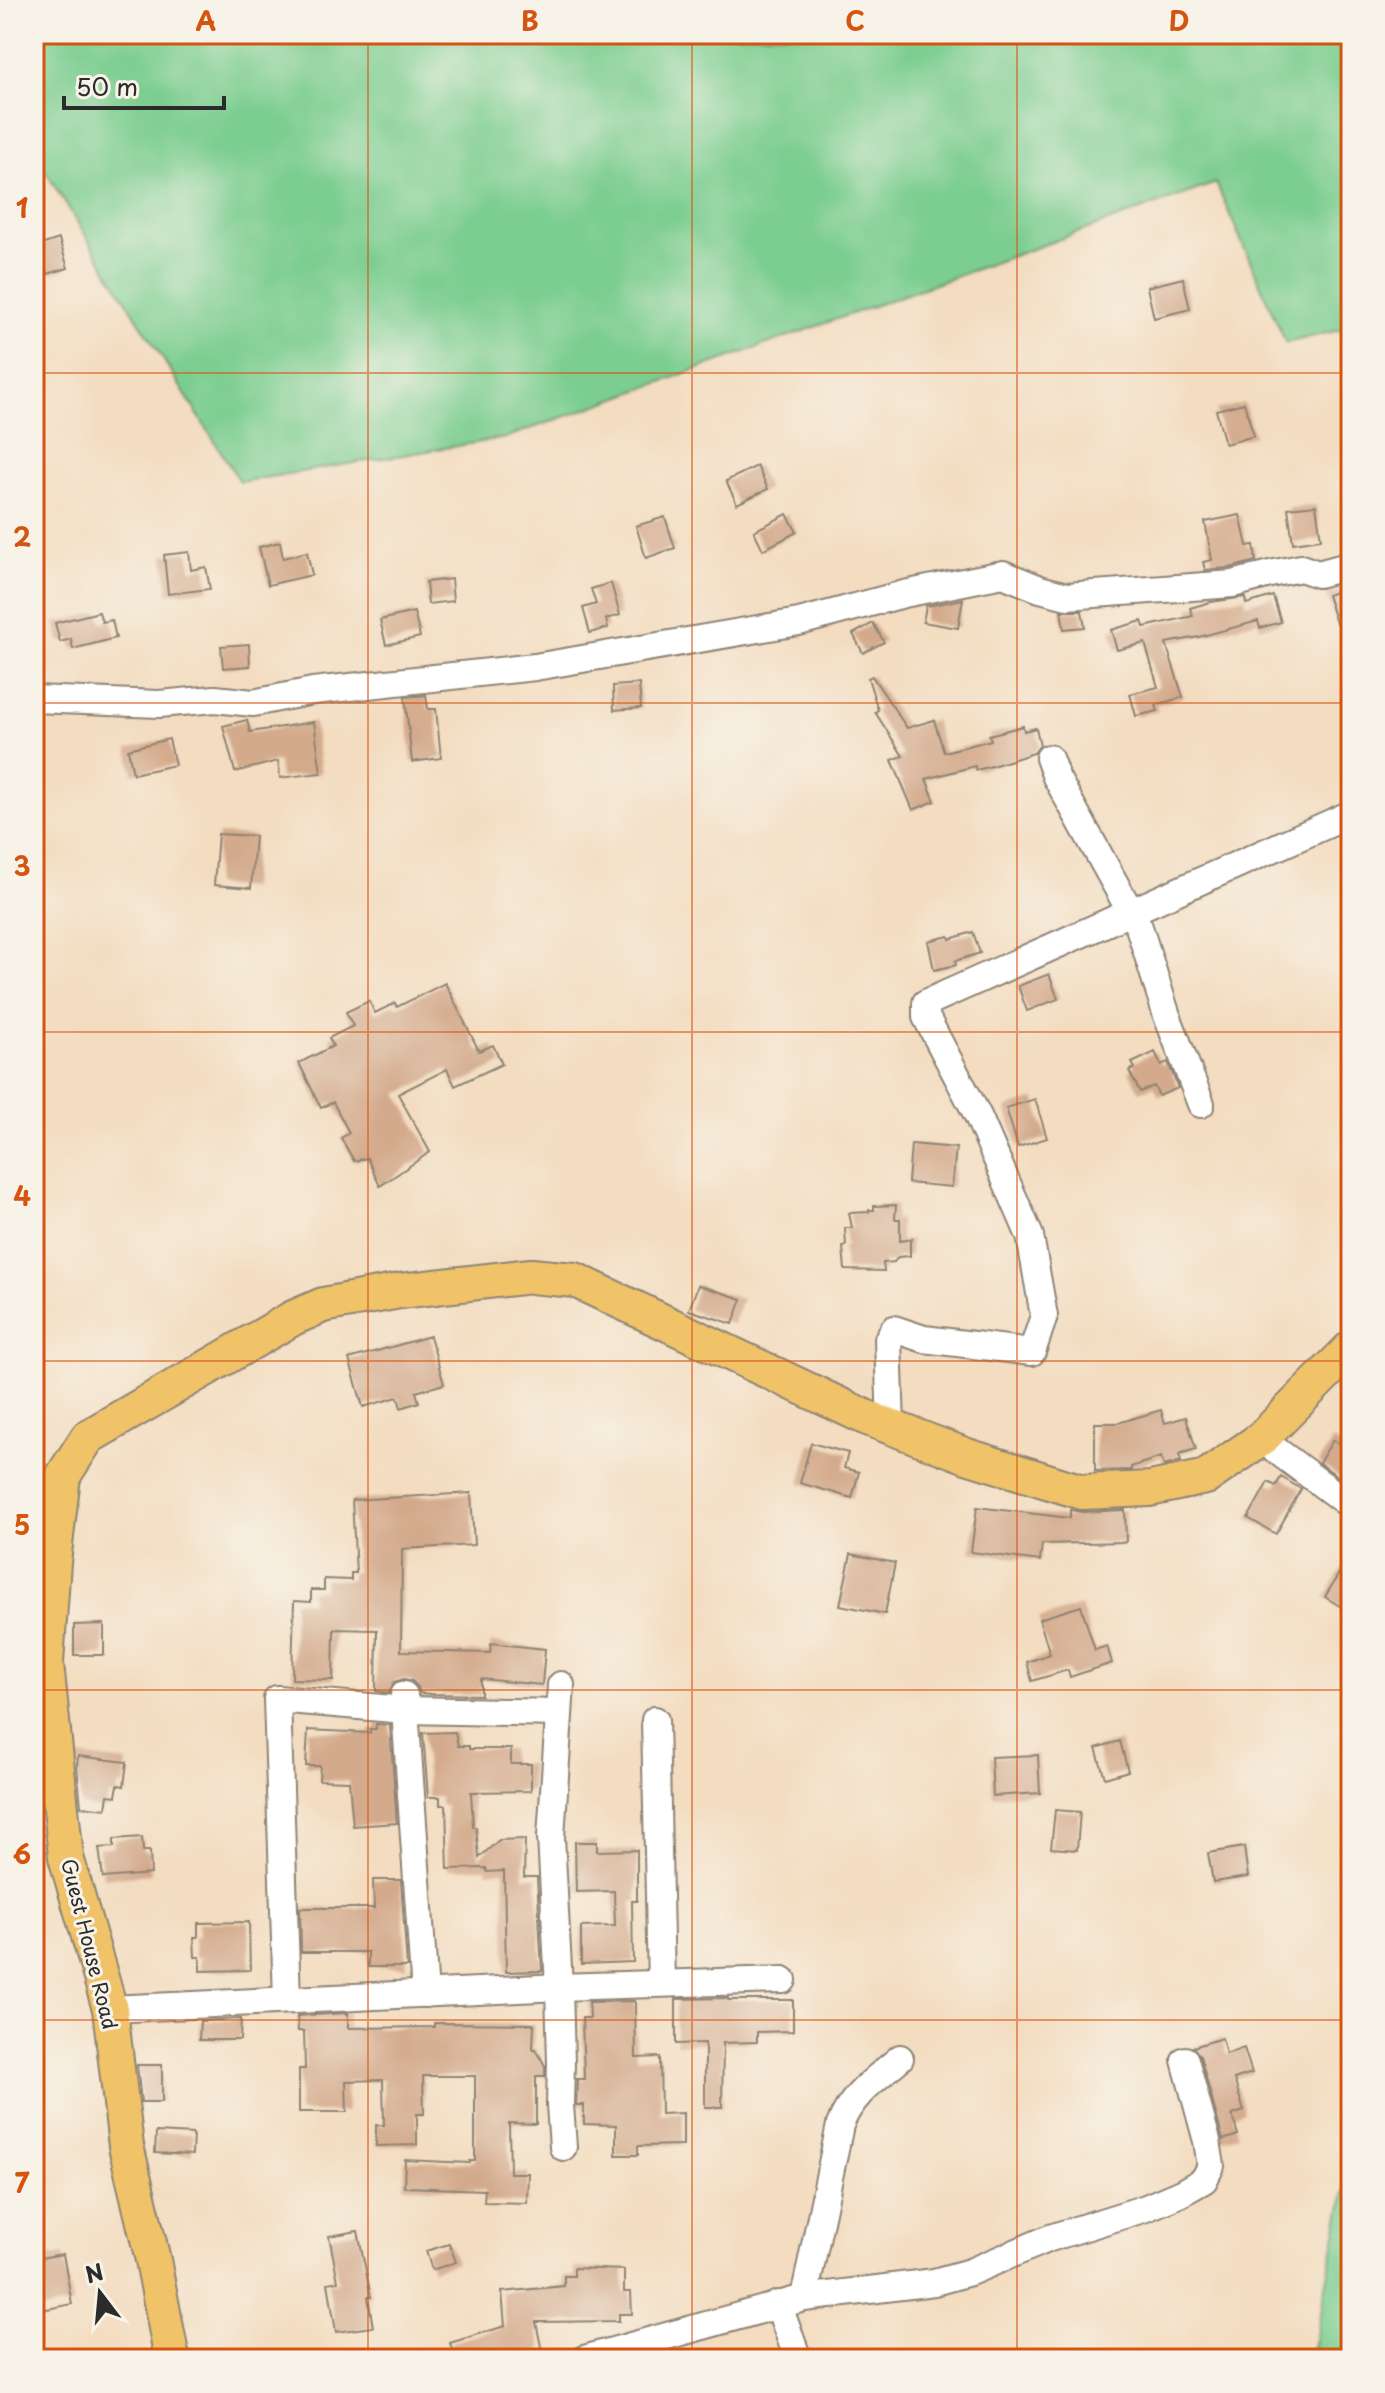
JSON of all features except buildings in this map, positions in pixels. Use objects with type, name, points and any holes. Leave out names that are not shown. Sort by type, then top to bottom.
[{"type":"main road","name":"Guest House Road","points":[[172,2359],[126,2146],[110,2009],[66,1857],[40,1664],[44,1548],[63,1476],[88,1437],[293,1318],[323,1305],[400,1291],[531,1276],[575,1280],[891,1427]]},
{"type":"main road","points":[[891,1427],[967,1456],[1082,1492],[1150,1489],[1206,1477],[1261,1439],[1351,1348]]},
{"type":"street","points":[[34,699],[159,704],[215,699],[253,703],[313,691],[535,667],[799,622],[904,594],[1003,574],[1067,596],[1233,584],[1301,568],[1318,574],[1351,565]]},
{"type":"street","points":[[1049,758],[1056,777],[1139,927],[1166,1013],[1201,1104]]},
{"type":"street","points":[[891,1427],[888,1339],[894,1329],[924,1339],[1032,1352],[1044,1316],[1030,1236],[978,1116],[926,1017],[926,1003],[1351,814]]},
{"type":"street","points":[[1261,1439],[1351,1506]]},
{"type":"street","points":[[561,1685],[551,1837],[563,2147]]},
{"type":"street","points":[[287,2000],[277,1699],[404,1702],[559,1713]]},
{"type":"street","points":[[404,1702],[425,1994]]},
{"type":"street","points":[[655,1720],[661,1983]]},
{"type":"street","points":[[110,2009],[559,1987],[783,1980]]},
{"type":"street","points":[[804,2298],[845,2111],[864,2089],[900,2058]]},
{"type":"street","points":[[584,2359],[804,2298],[934,2282],[970,2272],[1050,2238],[1146,2208],[1181,2193],[1204,2180],[1211,2166],[1185,2060]]},
{"type":"street","points":[[778,2304],[798,2359]]},
{"type":"green space","points":[[34,34],[1351,34],[1351,327],[1286,343],[1216,183],[505,438],[240,482],[34,153]]},
{"type":"green space","points":[[1351,2167],[1351,2359],[1310,2359],[1340,2215]]}]
